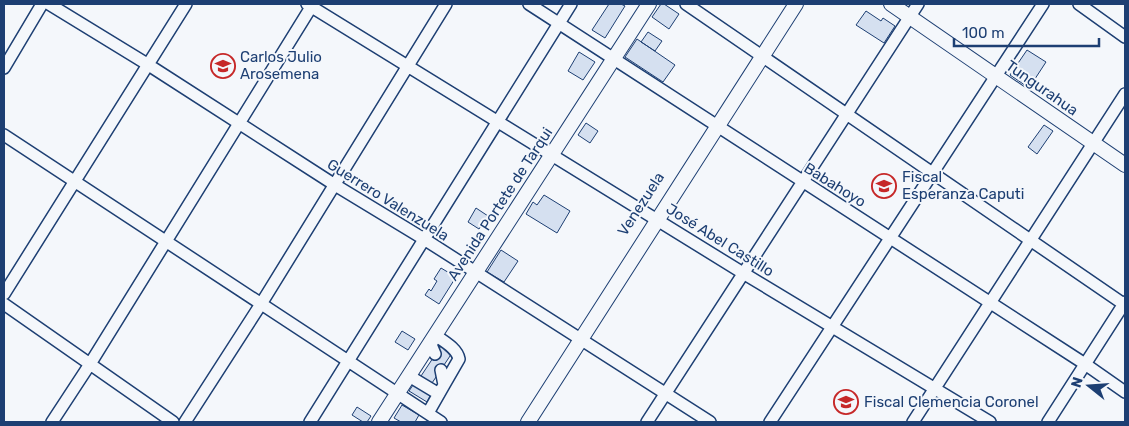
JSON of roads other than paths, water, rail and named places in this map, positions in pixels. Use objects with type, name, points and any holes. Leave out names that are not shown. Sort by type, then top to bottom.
[{"type":"main road","name":"Avenida Portete de Tarqui","points":[[378,422],[409,376],[434,344],[476,272],[649,4]]},
{"type":"main road","name":"Venezuela","points":[[528,422],[578,339],[760,54],[796,4]]},
{"type":"main road","name":"Tungurahua","points":[[891,4],[1125,165]]},
{"type":"street","points":[[4,68],[42,4]]},
{"type":"street","name":"Guerrero Valenzuela","points":[[49,4],[147,64],[335,185],[424,239],[710,422]]},
{"type":"street","points":[[4,294],[186,4]]},
{"type":"street","points":[[185,422],[261,304],[446,4]]},
{"type":"street","name":"Babahoyo","points":[[529,4],[990,302],[1125,392]]},
{"type":"street","points":[[310,422],[571,4]]},
{"type":"street","points":[[686,4],[1125,304],[1048,422]]},
{"type":"street","name":"Venezuela","points":[[760,54],[790,4]]},
{"type":"street","points":[[647,422],[918,4]]},
{"type":"street","points":[[770,422],[1043,4]]},
{"type":"street","points":[[1079,4],[1125,37]]},
{"type":"street","points":[[52,422],[240,123],[311,5]]},
{"type":"street","name":"José Abel Castillo","points":[[311,5],[497,121],[990,422]]},
{"type":"street","points":[[913,422],[1125,94]]},
{"type":"street","points":[[4,135],[441,422]]},
{"type":"street","points":[[4,304],[173,422]]},
{"type":"street","name":"Venezuela","points":[[520,422],[578,339]]},
{"type":"street","points":[[428,413],[459,359],[455,350],[434,344]]},
{"type":"street","points":[[441,370],[441,389]]},
{"type":"street","points":[[409,376],[425,385],[441,389]]},
{"type":"street","points":[[413,403],[425,385]]},
{"type":"place","name":"Carlos Julio Arosemena","points":[[223,66]]},
{"type":"place","name":"Fiscal Esperanza Caputi","points":[[884,186]]},
{"type":"place","name":"Fiscal Clemencia Coronel","points":[[846,402]]}]
